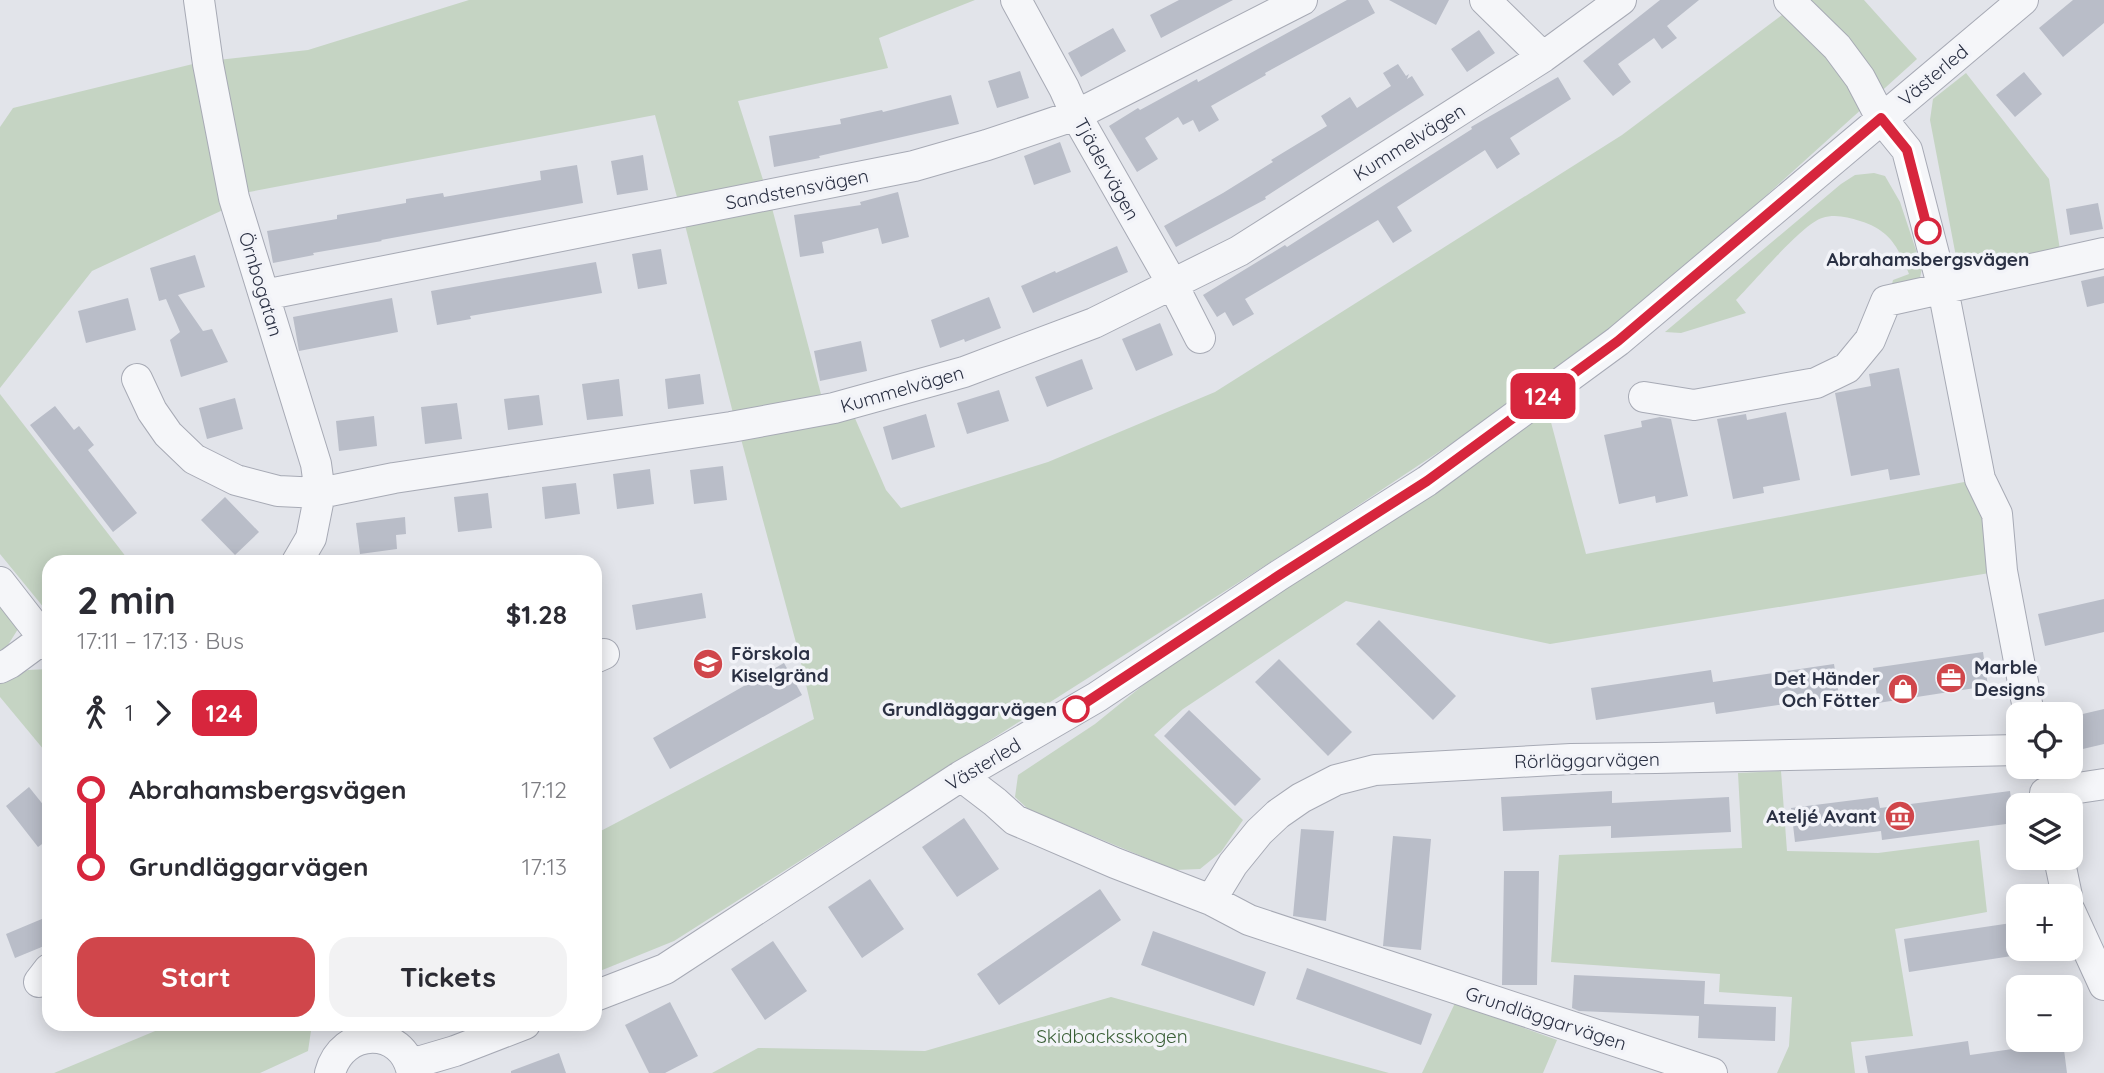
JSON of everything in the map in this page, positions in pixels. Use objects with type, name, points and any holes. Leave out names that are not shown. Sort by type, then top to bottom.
[{"type":"street","name":"Örnbogatan","points":[[199,0],[208,64],[234,198],[316,464],[320,493],[311,538],[302,555]]},
{"type":"street","name":"Tjädervägen","points":[[1016,0],[1076,115],[1173,285],[1200,338]]},
{"type":"street","name":"Sandstensvägen","points":[[264,295],[914,166],[1076,115],[1302,0]]},
{"type":"street","points":[[1485,0],[1543,57]]},
{"type":"street","name":"Kummelvägen","points":[[137,379],[152,411],[168,434],[194,459],[236,480],[278,491],[320,493],[394,478],[731,427],[834,408],[964,372],[1094,323],[1239,251],[1543,57],[1621,0]]},
{"type":"street","points":[[1789,0],[1837,47],[1860,78],[1881,118],[1907,150],[1942,289],[1980,479],[1997,514],[2002,571],[2027,702]]},
{"type":"street","name":"Västerled","points":[[602,993],[665,970],[961,776],[1097,697],[1278,576],[1427,481],[1618,341],[2023,0]]},
{"type":"street","points":[[1644,397],[1694,405],[1815,383],[1847,368],[1870,340],[1886,301],[2104,253]]},
{"type":"street","points":[[0,582],[42,637]]},
{"type":"street","points":[[0,668],[42,644]]},
{"type":"street","name":"Rörläggarvägen","points":[[1211,900],[1233,864],[1278,814],[1300,798],[1336,780],[1376,770],[1571,759],[2006,750]]},
{"type":"street","name":"Grundläggarvägen","points":[[961,776],[1015,820],[1211,900],[1249,920],[1712,1073]]},
{"type":"street","points":[[2044,788],[2104,784]]},
{"type":"street","points":[[2083,939],[2104,985]]},
{"type":"street","points":[[330,1073],[333,1061],[348,1033],[389,1041],[403,1052],[411,1069],[507,1031]]},
{"type":"green space","points":[[469,0],[975,0],[879,38],[888,68],[738,101],[764,183],[678,201],[655,115],[244,193],[218,60],[308,50]]},
{"type":"green space","points":[[1802,0],[1864,0],[1917,59],[1603,343],[1318,532],[674,941],[602,970],[602,830],[814,719],[741,439],[854,416],[886,490],[901,508],[1048,462],[1215,392],[1622,135]]},
{"type":"green space","points":[[197,63],[225,209],[92,271],[0,388],[0,127],[13,108]]},
{"type":"green space","points":[[1966,73],[2049,179],[2060,250],[1958,267],[1930,120],[1933,99]]},
{"type":"green space","points":[[1874,173],[1885,176],[1900,202],[1922,268],[1920,278],[1908,284],[1892,284],[1893,280],[1909,274],[1897,248],[1879,229],[1841,216],[1822,218],[1802,231],[1736,300],[1746,313],[1681,333],[1665,332],[1841,184],[1855,175]]},
{"type":"green space","points":[[772,208],[822,398],[733,413],[685,225]]},
{"type":"green space","points":[[0,394],[125,555],[42,555],[42,605],[0,554]]},
{"type":"green space","points":[[1544,396],[1586,554],[1980,479],[2002,571],[1550,644],[1346,601],[1183,709],[1154,735],[1243,820],[1221,852],[1200,869],[1175,870],[1028,809],[1015,797],[1018,775],[1095,724],[1278,576]]},
{"type":"green space","points":[[0,606],[18,629],[0,654]]},
{"type":"green space","points":[[42,669],[42,748],[0,697],[0,683],[28,670]]},
{"type":"green space","points":[[1781,771],[1787,851],[1878,853],[1979,840],[1987,912],[1895,929],[1913,1036],[1851,1042],[1855,1073],[1777,1073],[1789,1046],[1792,997],[1719,992],[1720,974],[1551,962],[1559,855],[1742,848],[1738,773]]},
{"type":"green space","name":"Skidbacksskogen","points":[[1111,997],[1389,1073],[712,1073],[758,1048],[925,1051]]},
{"type":"green space","points":[[1455,1003],[1557,1040],[1543,1073],[1422,1073]]},
{"type":"green space","points":[[155,1031],[311,1031],[308,1051],[260,1073],[54,1073]]},
{"type":"building","points":[[1179,0],[1233,0],[1161,38],[1150,15]]},
{"type":"building","points":[[1347,0],[1368,0],[1375,13],[1211,106],[1219,120],[1199,132],[1193,120],[1183,125],[1178,117],[1145,138],[1158,159],[1137,172],[1109,126],[1138,108],[1140,110],[1197,79],[1198,82]]},
{"type":"building","points":[[1389,0],[1449,0],[1436,25]]},
{"type":"building","points":[[1660,0],[1699,0],[1667,26],[1677,38],[1662,49],[1654,38],[1618,64],[1631,82],[1613,96],[1583,61]]},
{"type":"building","points":[[2073,0],[2104,0],[2104,23],[2063,57],[2039,28]]},
{"type":"building","points":[[1113,28],[1126,51],[1081,77],[1068,53]]},
{"type":"building","points":[[1479,30],[1495,53],[1467,72],[1451,49]]},
{"type":"building","points":[[1398,64],[1406,76],[1409,74],[1407,79],[1412,76],[1424,95],[1265,197],[1266,199],[1176,247],[1164,226],[1223,193],[1327,126],[1321,116],[1350,97],[1357,108],[1391,86],[1383,73]]},
{"type":"building","points":[[1020,71],[1029,98],[997,108],[988,81]]},
{"type":"building","points":[[2024,72],[2042,94],[2015,117],[1996,95]]},
{"type":"building","points":[[1558,77],[1571,99],[1510,138],[1520,154],[1497,169],[1485,150],[1397,207],[1412,231],[1393,243],[1378,220],[1245,299],[1254,314],[1233,326],[1225,312],[1217,317],[1203,295],[1285,245],[1287,247],[1472,129],[1471,127]]},
{"type":"building","points":[[951,95],[959,124],[774,167],[769,136],[841,124],[840,119],[882,110],[883,112]]},
{"type":"building","points":[[1060,142],[1071,172],[1034,185],[1024,156]]},
{"type":"building","points":[[643,155],[648,190],[617,195],[611,161]]},
{"type":"building","points":[[577,165],[583,203],[313,253],[314,255],[273,263],[267,231],[337,219],[337,215],[406,203],[406,199],[443,193],[444,197],[541,180],[540,171]]},
{"type":"building","points":[[898,192],[909,237],[882,244],[878,228],[822,242],[824,253],[800,257],[794,215],[861,205],[860,202]]},
{"type":"building","points":[[2098,203],[2103,229],[2070,235],[2066,209]]},
{"type":"building","points":[[1117,246],[1128,272],[1033,313],[1021,286]]},
{"type":"building","points":[[661,249],[667,284],[638,289],[632,254]]},
{"type":"building","points":[[195,255],[205,287],[178,295],[203,331],[212,329],[228,362],[181,377],[170,340],[180,332],[166,299],[159,301],[150,268]]},
{"type":"building","points":[[596,262],[602,293],[470,316],[471,319],[437,325],[431,291]]},
{"type":"building","points":[[2104,276],[2104,303],[2087,307],[2081,281]]},
{"type":"building","points":[[989,297],[1001,328],[940,348],[931,320]]},
{"type":"building","points":[[128,298],[136,330],[86,343],[78,311]]},
{"type":"building","points":[[392,298],[398,332],[299,351],[293,317]]},
{"type":"building","points":[[1160,323],[1173,355],[1136,371],[1122,339]]},
{"type":"building","points":[[861,341],[867,371],[820,381],[814,351]]},
{"type":"building","points":[[1082,359],[1093,389],[1047,407],[1035,377]]},
{"type":"building","points":[[1899,368],[1920,475],[1890,480],[1888,469],[1851,476],[1835,393],[1871,386],[1869,374]]},
{"type":"building","points":[[700,374],[704,404],[668,409],[665,379]]},
{"type":"building","points":[[619,379],[623,416],[587,420],[582,384]]},
{"type":"building","points":[[999,390],[1009,421],[967,434],[957,403]]},
{"type":"building","points":[[539,395],[543,425],[508,430],[504,399]]},
{"type":"building","points":[[235,398],[243,429],[207,439],[199,408]]},
{"type":"building","points":[[457,403],[462,439],[425,444],[421,407]]},
{"type":"building","points":[[55,406],[74,430],[79,426],[94,445],[88,450],[137,513],[113,532],[30,425]]},
{"type":"building","points":[[1786,412],[1800,480],[1763,487],[1764,493],[1733,499],[1717,419],[1746,414],[1747,420]]},
{"type":"building","points":[[926,414],[935,447],[892,460],[883,427]]},
{"type":"building","points":[[374,416],[377,446],[339,451],[336,421]]},
{"type":"building","points":[[1660,417],[1671,419],[1688,496],[1656,503],[1655,496],[1619,504],[1604,435],[1642,427],[1641,421]]},
{"type":"building","points":[[723,466],[727,500],[694,504],[690,470]]},
{"type":"building","points":[[650,469],[654,504],[617,509],[613,474]]},
{"type":"building","points":[[576,483],[580,514],[545,519],[542,487]]},
{"type":"building","points":[[488,493],[492,528],[458,532],[454,497]]},
{"type":"building","points":[[225,497],[259,532],[235,555],[201,520]]},
{"type":"building","points":[[405,517],[406,534],[396,535],[397,549],[360,554],[356,523]]},
{"type":"building","points":[[702,593],[706,618],[636,630],[632,605]]},
{"type":"building","points":[[2104,599],[2104,632],[2045,646],[2038,614]]},
{"type":"building","points":[[1379,620],[1456,696],[1433,720],[1356,644]]},
{"type":"building","points":[[1983,652],[1988,686],[1878,703],[1873,668]]},
{"type":"building","points":[[1279,659],[1352,732],[1328,756],[1255,682]]},
{"type":"building","points":[[784,663],[802,695],[670,769],[653,738]]},
{"type":"building","points":[[1834,664],[1839,696],[1716,714],[1714,702],[1596,720],[1591,688],[1711,670],[1713,682]]},
{"type":"building","points":[[2104,709],[2104,744],[2083,749],[2083,714]]},
{"type":"building","points":[[1189,710],[1261,779],[1235,806],[1164,736]]},
{"type":"building","points":[[29,787],[42,803],[42,844],[38,847],[6,806]]},
{"type":"building","points":[[1612,791],[1612,803],[1729,797],[1731,832],[1611,838],[1611,826],[1503,831],[1501,797]]},
{"type":"building","points":[[2010,791],[2010,793],[2006,793],[2006,824],[1882,840],[1881,831],[1795,842],[1791,808],[1878,797],[1880,808]]},
{"type":"building","points":[[964,818],[999,869],[957,897],[922,847]]},
{"type":"building","points":[[1301,829],[1334,831],[1326,921],[1293,916]]},
{"type":"building","points":[[1393,836],[1431,839],[1421,950],[1383,946]]},
{"type":"building","points":[[1504,871],[1539,871],[1537,985],[1502,985]]},
{"type":"building","points":[[870,879],[904,929],[862,958],[828,907]]},
{"type":"building","points":[[1100,889],[1121,920],[999,1005],[977,974]]},
{"type":"building","points":[[42,919],[42,947],[15,958],[6,934]]},
{"type":"building","points":[[2006,924],[2006,957],[1909,972],[1904,939]]},
{"type":"building","points":[[1153,931],[1266,972],[1254,1006],[1141,965]]},
{"type":"building","points":[[773,941],[807,991],[765,1020],[731,969]]},
{"type":"building","points":[[1307,968],[1432,1014],[1421,1045],[1296,999]]},
{"type":"building","points":[[1574,975],[1705,981],[1704,1004],[1776,1007],[1775,1041],[1698,1038],[1699,1016],[1579,1011],[1572,1008]]},
{"type":"building","points":[[670,1002],[698,1056],[665,1073],[649,1073],[625,1025]]},
{"type":"building","points":[[1968,1041],[1970,1055],[2006,1050],[2064,1052],[2067,1073],[1868,1073],[1865,1056]]},
{"type":"building","points":[[559,1053],[566,1073],[511,1073],[511,1071]]},
{"type":"bus line","name":"124","points":[[1076,709],[1427,481],[1618,341],[1881,118],[1907,150],[1928,231]]},
{"type":"place","name":"Abrahamsbergsvägen","points":[[1928,231]]},
{"type":"place","name":"Förskola Kiselgränd","points":[[708,664]]},
{"type":"place","name":"Marble Designs","points":[[1951,678]]},
{"type":"place","name":"Det Händer Och Fötter","points":[[1903,689]]},
{"type":"place","name":"Grundläggarvägen","points":[[1076,709]]},
{"type":"place","name":"Ateljé Avant","points":[[1900,816]]}]
